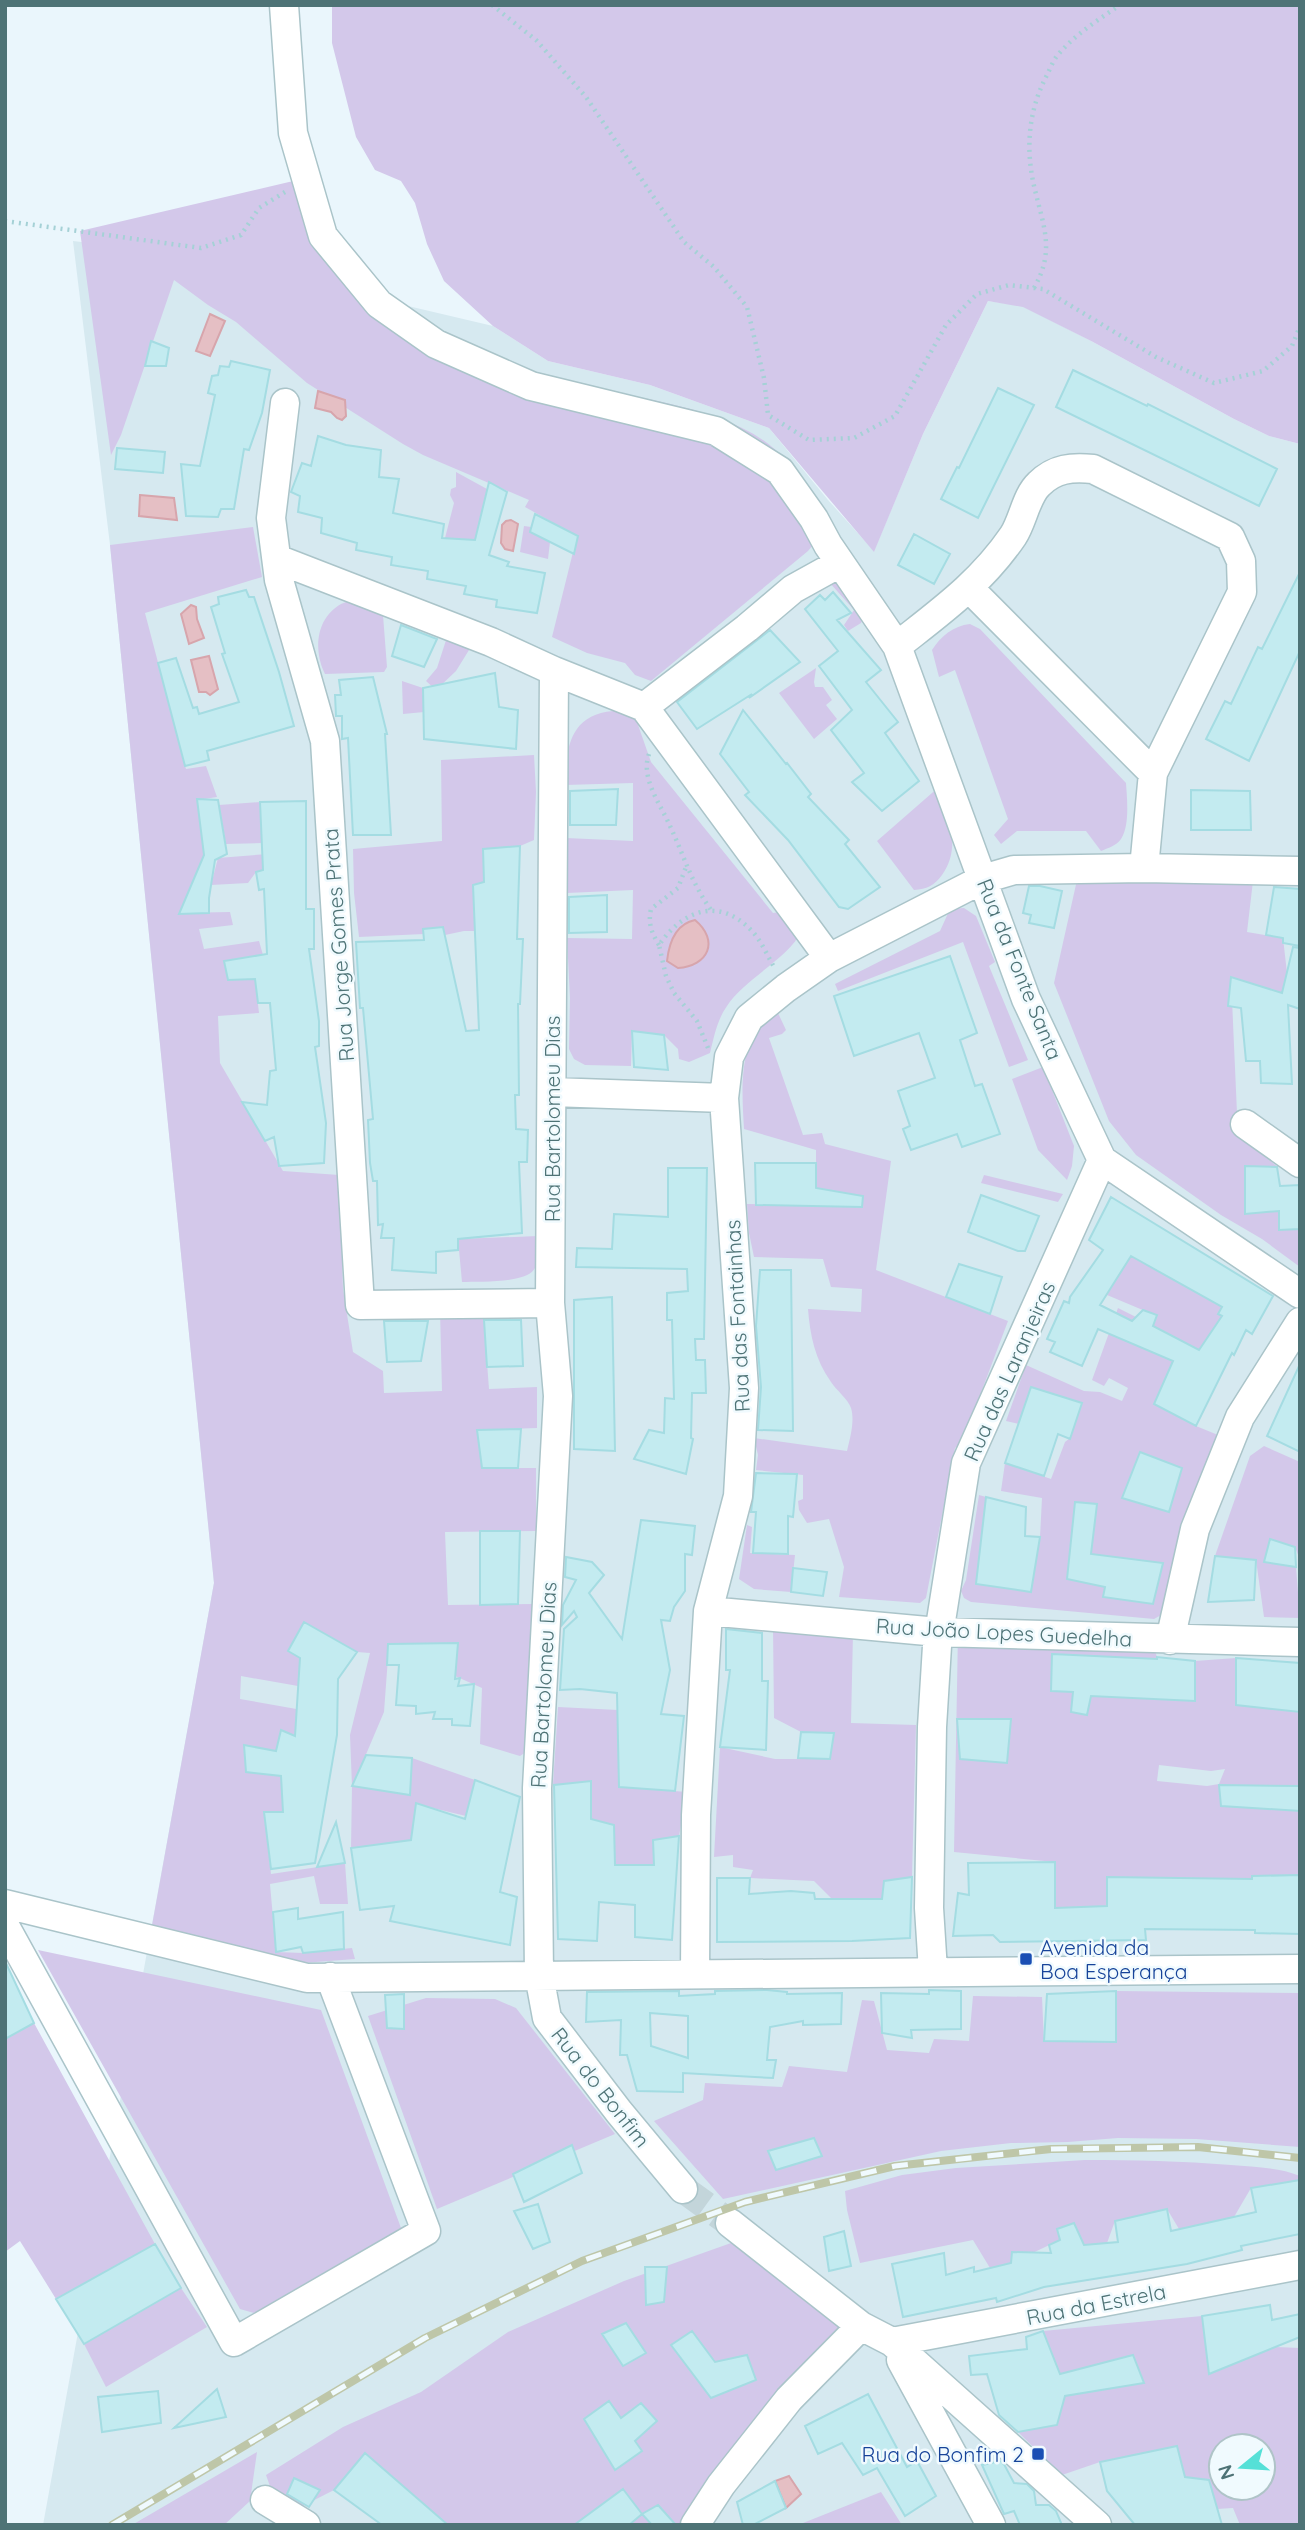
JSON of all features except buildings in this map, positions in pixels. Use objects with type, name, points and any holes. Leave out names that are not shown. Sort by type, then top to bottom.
[{"type":"street","name":"Rua da Fonte Santa","points":[[284,5],[293,133],[323,236],[379,304],[436,344],[531,386],[716,431],[780,471],[814,519],[840,563],[897,646],[1026,999],[1102,1160]]},
{"type":"street","name":"Rua Jorge Gomes Prata","points":[[285,403],[271,518],[283,593],[325,740],[360,1305],[550,1303]]},
{"type":"street","points":[[897,646],[970,589],[1014,535],[1037,485],[1056,471],[1074,467],[1093,469],[1230,537],[1241,561],[1242,592],[1153,773],[1144,868]]},
{"type":"street","points":[[276,559],[491,642],[643,707],[829,958]]},
{"type":"street","points":[[643,707],[747,628],[793,589],[840,563]]},
{"type":"street","points":[[970,589],[1153,773]]},
{"type":"street","name":"Rua Bartolomeu Dias","points":[[539,1975],[537,1788],[558,1396],[550,1303],[554,671]]},
{"type":"street","name":"Rua das Fontainhas","points":[[695,1973],[696,1815],[708,1611],[738,1496],[744,1388],[724,1098],[729,1057],[749,1017],[829,958],[983,879],[1014,870],[1144,868],[1300,871]]},
{"type":"street","points":[[552,1092],[724,1098]]},
{"type":"street","points":[[1245,1124],[1300,1163]]},
{"type":"street","points":[[1102,1160],[1300,1294]]},
{"type":"street","name":"Rua das Laranjeiras","points":[[933,1971],[929,1908],[932,1727],[938,1632],[967,1463],[1102,1160]]},
{"type":"street","points":[[1170,1640],[1195,1529],[1240,1417],[1300,1322]]},
{"type":"street","name":"Rua João Lopes Guedelha","points":[[708,1611],[938,1632],[1300,1642]]},
{"type":"street","points":[[5,1904],[307,1978],[1300,1969]]},
{"type":"street","points":[[5,1926],[234,2342],[426,2231],[330,1977]]},
{"type":"street","name":"Rua do Bonfim","points":[[539,1975],[547,2018],[683,2189]]},
{"type":"street","points":[[730,2223],[860,2326],[892,2342],[1097,2525]]},
{"type":"street","name":"Rua da Estrela","points":[[892,2342],[1300,2265]]},
{"type":"street","points":[[695,2525],[721,2486],[789,2399],[860,2326]]},
{"type":"street","points":[[892,2342],[991,2525]]},
{"type":"street","points":[[265,2500],[306,2525]]},
{"type":"path","points":[[492,5],[536,40],[586,97],[684,242],[715,267],[747,307],[764,378],[768,415],[809,440],[854,438],[895,416],[946,325],[977,294],[1009,285],[1042,289],[1156,357],[1214,383],[1263,371],[1292,346],[1300,326]]},
{"type":"path","points":[[1034,288],[1044,271],[1048,244],[1034,185],[1028,139],[1037,95],[1056,57],[1087,27],[1120,5]]},
{"type":"path","points":[[5,221],[201,248],[241,235],[260,208],[306,178]]},
{"type":"path","points":[[667,739],[647,760],[651,784],[692,883],[711,909],[750,928],[786,988]]},
{"type":"path","points":[[686,866],[678,888],[651,909],[649,919],[652,934],[659,945],[666,976],[674,993],[697,1021],[710,1053],[729,1057]]},
{"type":"path","points":[[659,945],[671,928],[692,914],[711,909]]},
{"type":"shaded area","points":[[332,5],[1300,5],[1300,444],[1269,436],[1234,419],[1023,307],[988,301],[923,434],[874,552],[769,428],[650,385],[548,361],[493,326],[444,281],[427,244],[415,203],[401,181],[375,170],[356,137],[332,43]]},
{"type":"shaded area","points":[[306,178],[344,241],[375,280],[411,313],[432,327],[547,378],[711,415],[766,442],[790,467],[816,541],[808,551],[651,681],[635,675],[625,663],[587,653],[552,637],[577,536],[525,507],[529,500],[403,444],[307,383],[236,322],[174,280],[121,435],[111,455],[80,231]]},
{"type":"shaded area","points":[[73,241],[191,255],[493,326],[548,361],[650,385],[769,428],[874,551],[923,434],[988,301],[1023,306],[1234,419],[1269,436],[1300,444],[1300,2525],[43,2525],[214,1583],[110,545]]},
{"type":"shaded area","points":[[210,314],[225,321],[210,356],[196,351]]},
{"type":"shaded area","points":[[318,391],[345,400],[346,416],[342,420],[331,412],[315,408]]},
{"type":"shaded area","points":[[456,472],[487,489],[475,540],[445,538],[454,503],[450,495],[451,489],[456,487]]},
{"type":"shaded area","points":[[140,495],[174,498],[177,520],[139,516]]},
{"type":"shaded area","points":[[511,520],[518,524],[513,551],[505,549],[501,543],[502,525]]},
{"type":"shaded area","points":[[524,526],[531,527],[531,532],[550,542],[548,559],[520,552]]},
{"type":"shaded area","points":[[253,527],[262,577],[145,613],[186,769],[206,766],[217,797],[197,800],[204,855],[179,913],[230,912],[233,925],[199,929],[204,949],[259,941],[263,955],[224,961],[228,980],[255,979],[259,1013],[218,1016],[220,1063],[283,1171],[339,1175],[343,1289],[353,1352],[383,1371],[384,1393],[442,1391],[440,1310],[483,1310],[489,1389],[537,1387],[537,1428],[477,1430],[482,1468],[536,1468],[536,1531],[445,1532],[448,1605],[534,1604],[526,1752],[520,1756],[480,1744],[482,1688],[455,1676],[458,1643],[389,1644],[384,1712],[353,1785],[410,1795],[412,1758],[475,1780],[466,1816],[416,1804],[411,1843],[402,1871],[384,1844],[351,1848],[350,1735],[370,1653],[357,1652],[304,1622],[288,1651],[302,1659],[298,1686],[241,1676],[240,1699],[302,1710],[302,1729],[293,1735],[281,1730],[276,1751],[244,1745],[247,1772],[296,1778],[282,1799],[283,1812],[264,1812],[271,1874],[345,1863],[348,1904],[320,1904],[314,1876],[270,1884],[276,1952],[303,1953],[352,1948],[355,1959],[303,1963],[151,1931],[214,1583],[110,545]]},
{"type":"shaded area","points":[[840,563],[869,605],[861,623],[848,631],[844,625],[854,610],[821,573]]},
{"type":"shaded area","points":[[369,597],[382,602],[387,667],[384,672],[325,674],[318,645],[326,617],[341,604]]},
{"type":"shaded area","points":[[191,605],[196,607],[204,638],[189,644],[181,614]]},
{"type":"shaded area","points":[[970,624],[980,629],[1126,783],[1126,827],[1121,839],[1114,845],[1101,851],[1086,831],[1017,831],[1001,844],[994,835],[1008,819],[955,670],[939,677],[932,650],[948,632]]},
{"type":"shaded area","points":[[449,631],[474,642],[456,671],[436,690],[426,681],[437,668]]},
{"type":"shaded area","points":[[209,656],[218,689],[210,695],[199,692],[191,660]]},
{"type":"shaded area","points":[[816,668],[815,687],[823,687],[832,700],[826,705],[837,719],[814,739],[779,693]]},
{"type":"shaded area","points":[[402,681],[423,688],[424,712],[403,714]]},
{"type":"shaded area","points":[[613,711],[630,712],[637,722],[651,762],[773,913],[780,912],[800,932],[788,950],[734,996],[718,1023],[710,1053],[689,1062],[679,1059],[678,1049],[664,1035],[632,1031],[631,1066],[585,1065],[574,1059],[569,1049],[567,938],[632,939],[633,890],[567,893],[566,838],[633,841],[633,783],[565,785],[567,759],[573,736],[587,719]]},
{"type":"shaded area","points":[[534,755],[534,840],[520,846],[483,849],[484,882],[473,885],[474,918],[517,918],[517,931],[464,931],[445,935],[442,927],[423,929],[424,934],[359,937],[353,849],[442,841],[441,760]]},
{"type":"shaded area","points":[[940,786],[951,832],[951,854],[936,882],[926,888],[914,890],[877,841]]},
{"type":"shaded area","points":[[260,802],[262,843],[226,844],[219,805]]},
{"type":"shaded area","points":[[268,854],[267,869],[256,872],[248,883],[211,885],[218,858]]},
{"type":"shaded area","points":[[1077,880],[1253,881],[1247,932],[1283,938],[1287,973],[1279,1002],[1288,1009],[1258,1009],[1255,985],[1231,977],[1238,1136],[1278,1167],[1245,1166],[1245,1214],[1279,1211],[1280,1230],[1300,1229],[1300,1267],[1136,1155],[1109,1121],[1054,983]]},
{"type":"shaded area","points":[[964,908],[976,916],[995,962],[989,966],[1028,1060],[1009,1067],[963,942],[838,991],[835,984],[940,931],[950,909]]},
{"type":"shaded area","points":[[695,920],[707,936],[707,951],[697,963],[678,968],[667,961],[671,941],[682,926]]},
{"type":"shaded area","points":[[788,1002],[778,1013],[786,1030],[769,1038],[803,1135],[822,1133],[825,1144],[891,1161],[876,1270],[1008,1321],[962,1443],[955,1448],[926,1598],[920,1603],[839,1597],[844,1567],[829,1519],[807,1523],[799,1510],[798,1501],[803,1499],[803,1475],[756,1470],[758,1455],[754,1438],[847,1451],[851,1435],[851,1408],[831,1382],[817,1356],[808,1309],[861,1312],[862,1289],[831,1287],[823,1259],[754,1257],[747,1204],[840,1206],[839,1192],[816,1188],[816,1150],[744,1129],[744,1070],[750,1042],[765,1018]]},
{"type":"shaded area","points":[[1043,1067],[1074,1146],[1067,1180],[1038,1150],[1012,1079]]},
{"type":"shaded area","points":[[984,1175],[1063,1194],[1058,1202],[981,1183]]},
{"type":"shaded area","points":[[538,1236],[538,1260],[530,1273],[502,1281],[462,1282],[458,1239]]},
{"type":"shaded area","points":[[1131,1256],[1222,1307],[1218,1313],[1226,1318],[1214,1357],[1182,1341],[1154,1404],[1218,1435],[1170,1610],[1154,1619],[971,1602],[964,1598],[961,1591],[966,1580],[979,1495],[986,1497],[976,1584],[1031,1591],[1040,1537],[1042,1498],[1001,1491],[1005,1463],[1051,1479],[1065,1442],[1070,1438],[1082,1403],[1032,1387],[1019,1424],[1006,1421],[1026,1365],[1084,1391],[1100,1392],[1122,1401],[1128,1388],[1109,1378],[1104,1386],[1092,1380],[1118,1308],[1136,1317],[1128,1342],[1145,1349],[1157,1316],[1107,1295]]},
{"type":"shaded area","points":[[1264,1446],[1300,1462],[1300,1560],[1295,1547],[1270,1540],[1264,1561],[1296,1567],[1300,1618],[1264,1617],[1256,1560],[1215,1556],[1250,1456]]},
{"type":"shaded area","points":[[747,1525],[752,1527],[750,1553],[795,1555],[791,1592],[754,1589],[739,1579]]},
{"type":"shaded area","points":[[773,1627],[853,1633],[851,1723],[916,1725],[912,1877],[885,1881],[882,1899],[834,1901],[814,1881],[750,1878],[753,1870],[733,1867],[733,1855],[714,1857],[720,1747],[775,1759],[830,1759],[834,1733],[801,1732],[774,1718]]},
{"type":"shaded area","points":[[958,1632],[1153,1645],[1157,1657],[1154,1664],[1155,1700],[1195,1700],[1195,1661],[1236,1658],[1237,1705],[1300,1712],[1300,1786],[1220,1785],[1221,1806],[1300,1811],[1300,1875],[1238,1879],[1107,1877],[1107,1906],[993,1912],[1055,1880],[1055,1862],[954,1852]],"holes":[[[1052,1654],[1132,1658],[1126,1698],[1091,1696],[1087,1715],[1073,1692],[1051,1691]],[[1159,1765],[1211,1771],[1225,1769],[1219,1784],[1207,1786],[1157,1781]]]},
{"type":"shaded area","points":[[558,1707],[618,1710],[623,1787],[687,1792],[679,1836],[654,1840],[654,1865],[615,1876],[614,1825],[591,1819],[591,1781],[553,1785]]},
{"type":"shaded area","points":[[38,1950],[321,2010],[401,2228],[254,2313],[240,2309]]},
{"type":"shaded area","points":[[1116,1991],[1300,1993],[1300,2147],[1196,2139],[1118,2138],[1011,2143],[941,2151],[723,2199],[654,2121],[703,2100],[705,2083],[782,2087],[789,2066],[847,2072],[862,2000],[874,2001],[887,2050],[929,2053],[934,2039],[969,2041],[973,1996],[1042,1997],[1044,2041],[1116,2041]]},
{"type":"shaded area","points":[[426,1998],[495,1999],[516,2008],[615,2134],[437,2209],[368,2016]]},
{"type":"shaded area","points":[[34,2023],[155,2244],[56,2299],[20,2241],[5,2252],[5,2039]]},
{"type":"shaded area","points":[[1085,2160],[1257,2167],[1292,2173],[1300,2176],[1300,2180],[1251,2188],[1234,2217],[1179,2229],[1167,2209],[1115,2221],[1107,2243],[1084,2245],[1074,2223],[1057,2229],[1060,2240],[1011,2263],[990,2268],[973,2240],[860,2263],[845,2191],[902,2175],[956,2168]]},
{"type":"shaded area","points":[[748,2237],[861,2326],[698,2525],[448,2525],[365,2453],[334,2490],[281,2517],[266,2475],[343,2427],[421,2392],[508,2332],[624,2281]]},
{"type":"shaded area","points":[[181,2288],[207,2327],[106,2387],[84,2344]]},
{"type":"shaded area","points":[[1202,2316],[1209,2374],[1276,2347],[1300,2348],[1300,2525],[1240,2525],[1233,2508],[1217,2509],[1215,2502],[1277,2502],[1277,2432],[1207,2432],[1207,2480],[1185,2477],[1177,2446],[1100,2462],[1062,2475],[1018,2432],[1056,2425],[1060,2402],[1055,2366],[1043,2331]]},
{"type":"shaded area","points":[[257,2452],[250,2501],[224,2525],[132,2525]]},
{"type":"shaded area","points":[[789,2476],[801,2494],[786,2508],[775,2481]]},
{"type":"shaded area","points":[[881,2492],[902,2525],[798,2525]]},
{"type":"tunnel","points":[[683,2189],[730,2223]]},
{"type":"railway","points":[[112,2525],[425,2338],[582,2261],[745,2202],[895,2166],[1051,2149],[1198,2147],[1300,2158]]},
{"type":"place","name":"Avenida da Boa Esperança","points":[[1026,1959]]},
{"type":"place","name":"Rua do Bonfim 2","points":[[1038,2454]]}]
